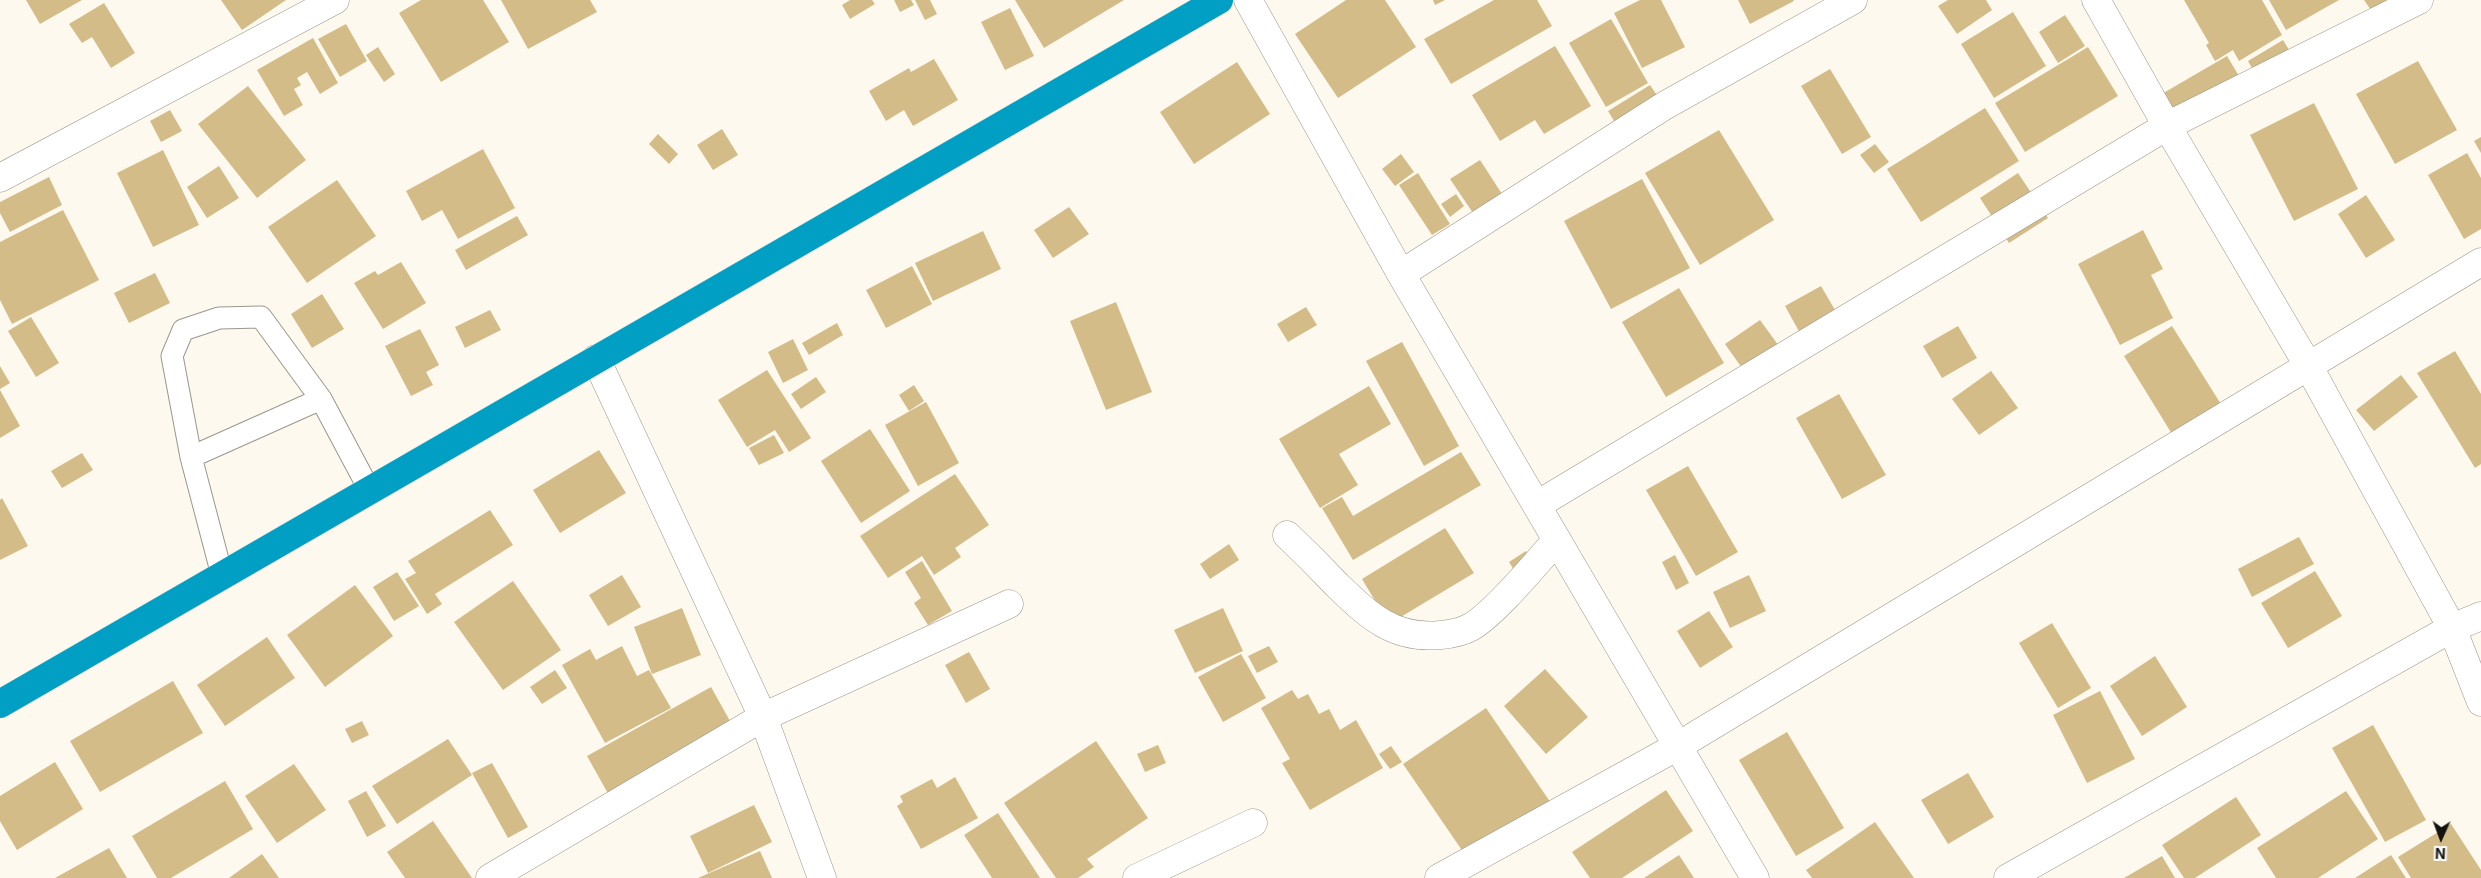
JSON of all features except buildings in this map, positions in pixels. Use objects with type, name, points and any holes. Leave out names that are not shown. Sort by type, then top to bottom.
[{"type":"highway","points":[[0,704],[1210,2]]},
{"type":"street","points":[[0,178],[335,0]]},
{"type":"street","points":[[1248,0],[1401,274],[1755,878]]},
{"type":"street","points":[[1401,274],[1664,106],[1853,0]]},
{"type":"street","points":[[2096,0],[2167,126],[2309,367],[2452,628],[2481,702]]},
{"type":"street","points":[[1537,505],[2167,126],[2419,0]]},
{"type":"street","points":[[1440,878],[1678,746],[2481,262]]},
{"type":"street","points":[[596,359],[763,717],[822,878]]},
{"type":"street","points":[[1288,535],[1367,614],[1386,626],[1404,633],[1432,636],[1453,633],[1471,627],[1493,608],[1558,540]]},
{"type":"street","points":[[490,878],[763,717],[1009,604]]},
{"type":"street","points":[[2008,878],[2452,628],[2481,616]]},
{"type":"street","points":[[1137,878],[1254,823]]},
{"type":"lane","points":[[222,575],[191,457],[172,356],[183,330],[219,318],[261,317],[321,399],[370,490]]},
{"type":"lane","points":[[191,457],[321,399]]}]
